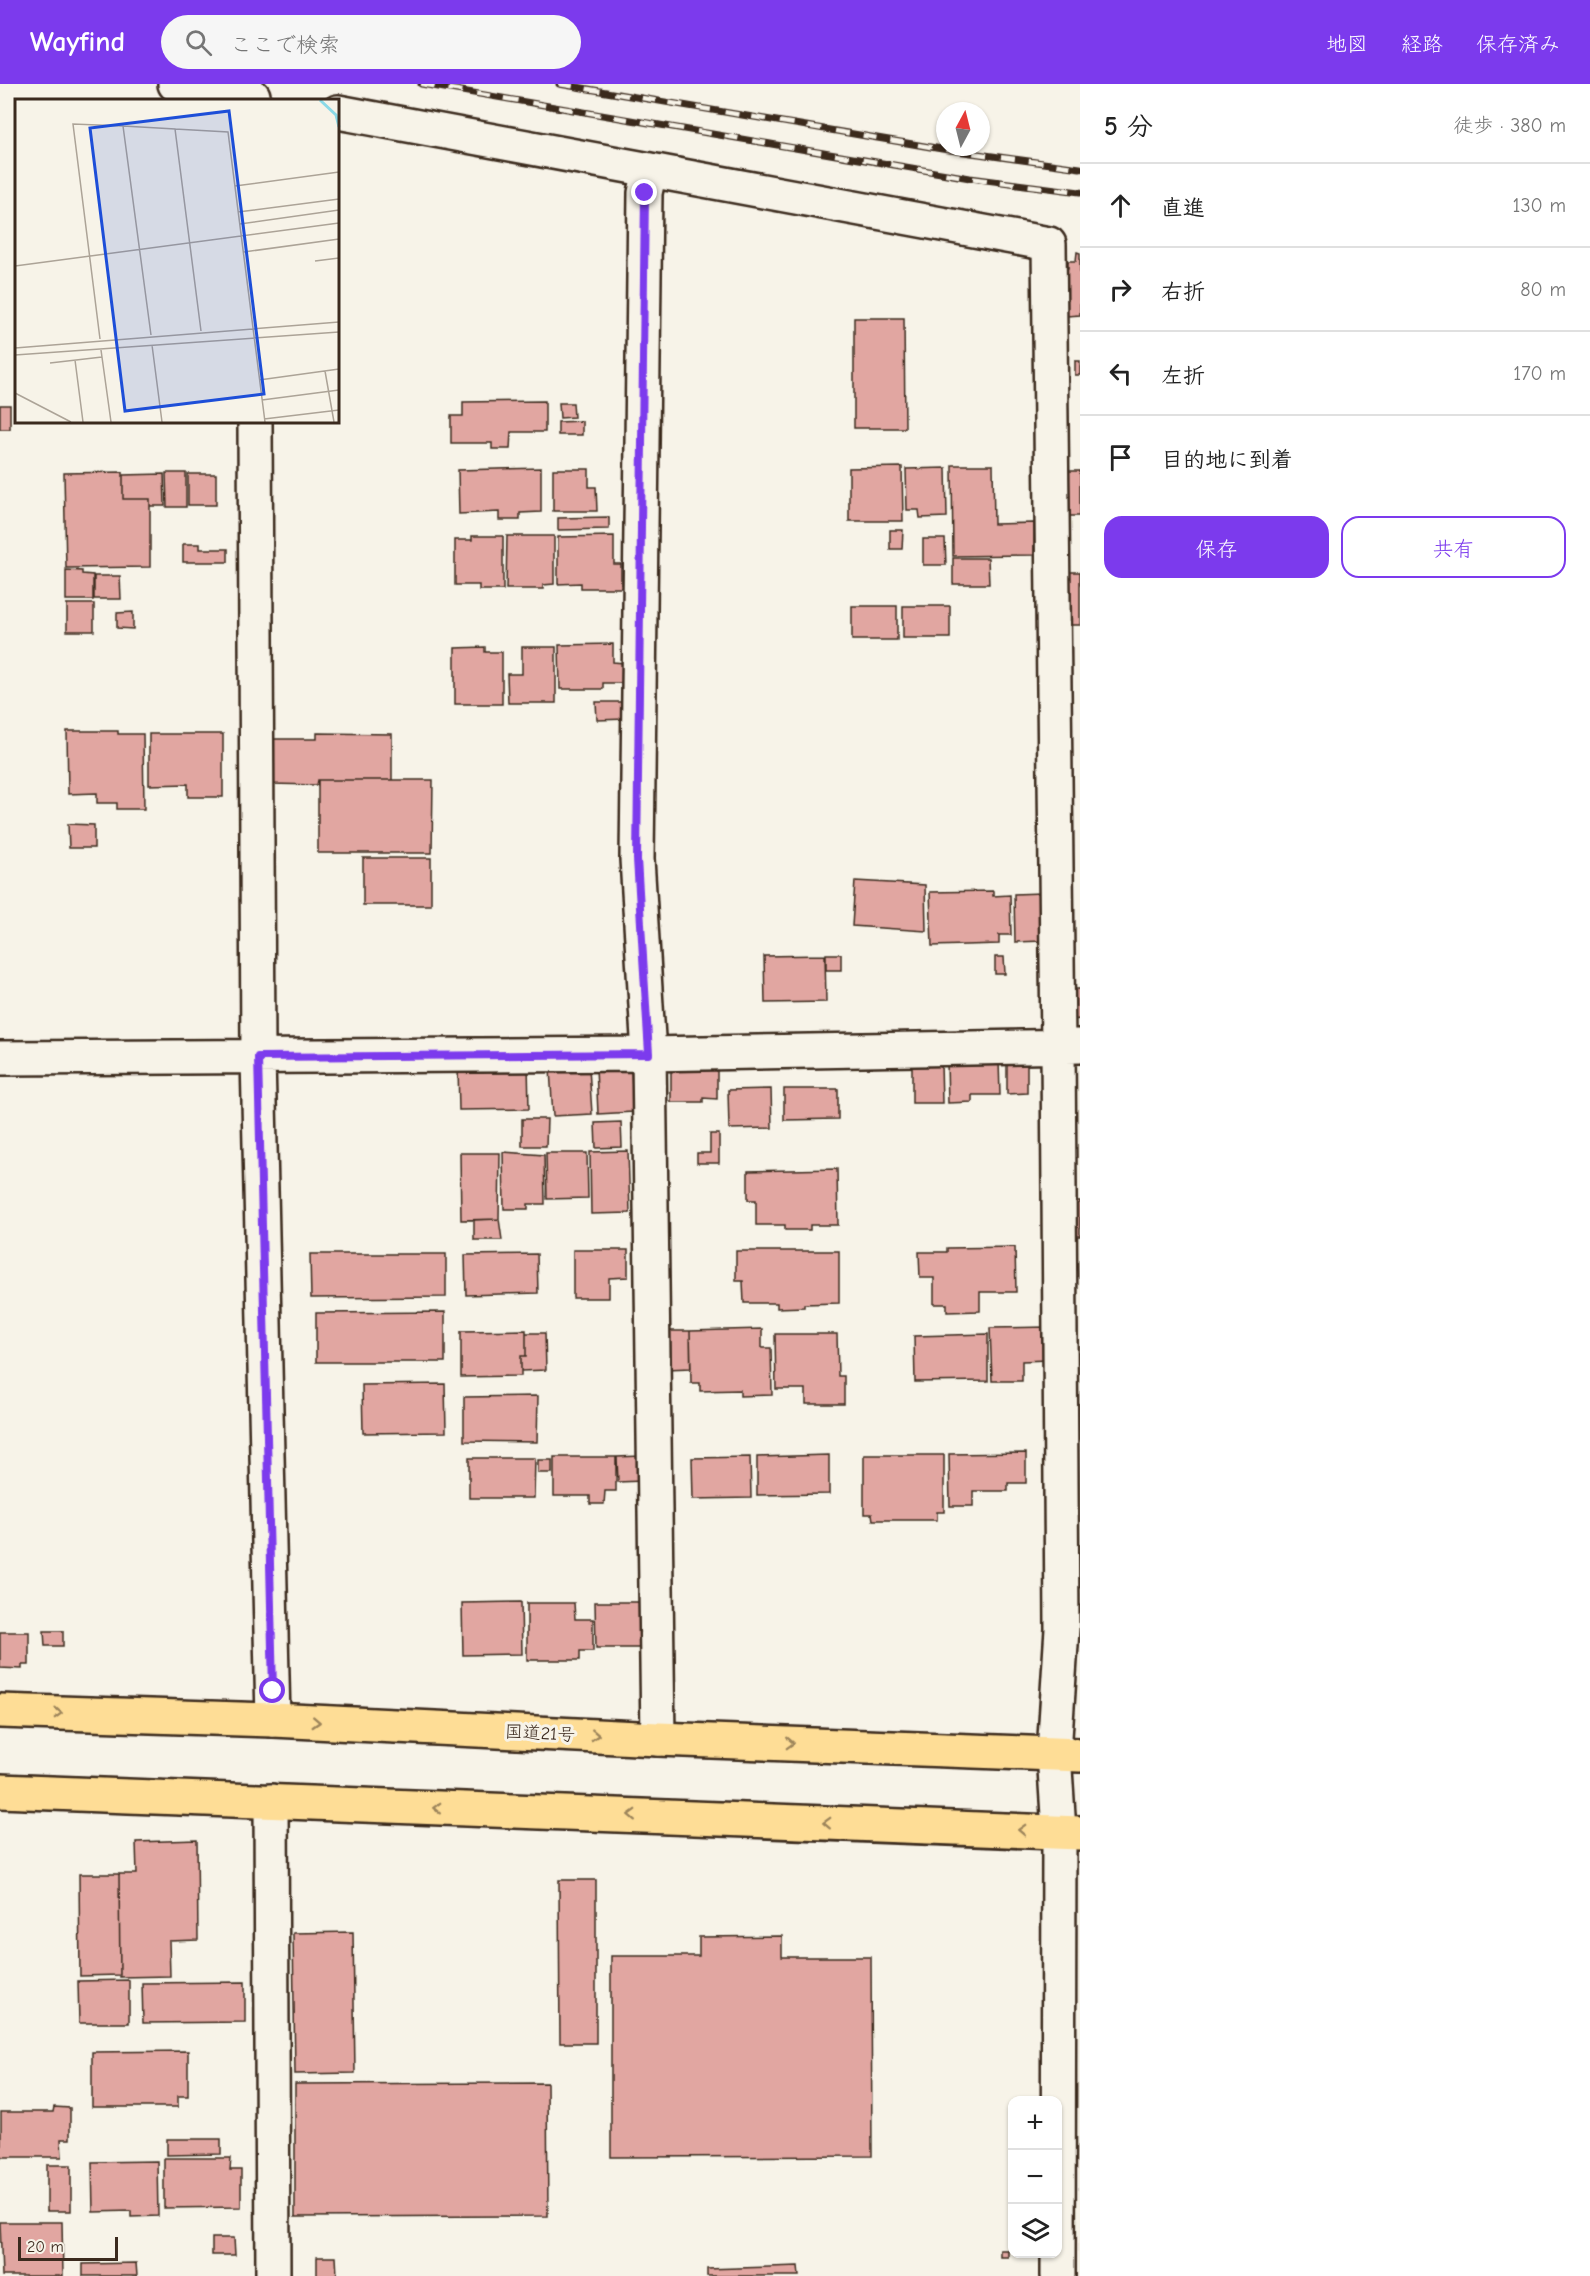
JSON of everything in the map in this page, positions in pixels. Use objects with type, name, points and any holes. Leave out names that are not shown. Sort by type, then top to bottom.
[{"type":"highway","name":"国道21号","points":[[0,1711],[273,1720],[1067,1754]]},
{"type":"highway","points":[[0,1791],[1070,1832]]},
{"type":"street","points":[[175,84],[261,99]]},
{"type":"street","points":[[339,112],[1049,244],[1067,662],[1069,954],[1069,1170],[1062,1629],[1070,1832],[1070,2165],[1058,2276]]},
{"type":"street","points":[[650,170],[645,193],[637,859],[649,1054],[658,1738]]},
{"type":"street","points":[[255,423],[258,1057],[273,1720]]},
{"type":"street","points":[[0,1058],[649,1054],[1069,1046]]},
{"type":"street","points":[[271,1802],[273,2276]]},
{"type":"building","points":[[1077,252],[1080,253],[1080,315],[1067,316],[1066,269],[1068,261],[1076,261]]},
{"type":"building","points":[[854,318],[904,318],[905,428],[854,428]]},
{"type":"building","points":[[1075,361],[1080,361],[1080,375],[1075,375]]},
{"type":"building","points":[[545,401],[545,432],[511,432],[510,449],[492,449],[492,443],[451,443],[451,416],[463,416],[463,402]]},
{"type":"building","points":[[559,403],[573,403],[574,417],[560,418]]},
{"type":"building","points":[[0,405],[10,405],[10,429],[0,429]]},
{"type":"building","points":[[582,421],[582,435],[558,435],[558,422]]},
{"type":"building","points":[[952,465],[993,465],[994,524],[1034,523],[1034,555],[953,556]]},
{"type":"building","points":[[902,467],[903,521],[849,521],[849,468]]},
{"type":"building","points":[[541,468],[541,512],[520,513],[520,520],[499,520],[499,512],[459,514],[458,470]]},
{"type":"building","points":[[946,468],[947,517],[920,518],[919,510],[907,510],[906,469]]},
{"type":"building","points":[[553,469],[589,469],[589,487],[596,487],[597,511],[553,511]]},
{"type":"building","points":[[1069,471],[1080,471],[1080,516],[1070,516]]},
{"type":"building","points":[[123,472],[123,499],[150,499],[150,567],[66,568],[64,473]]},
{"type":"building","points":[[166,473],[186,473],[186,507],[167,507]]},
{"type":"building","points":[[164,474],[165,506],[150,506],[150,499],[123,499],[123,475]]},
{"type":"building","points":[[188,474],[216,474],[216,505],[188,505]]},
{"type":"building","points":[[609,517],[609,529],[558,530],[558,518]]},
{"type":"building","points":[[890,530],[903,530],[902,549],[890,549]]},
{"type":"building","points":[[472,536],[503,536],[503,590],[479,590],[479,585],[455,585],[455,540],[472,540]]},
{"type":"building","points":[[507,536],[554,536],[554,584],[543,585],[543,589],[506,589]]},
{"type":"building","points":[[614,536],[614,564],[621,564],[621,588],[581,588],[581,583],[558,584],[558,537]]},
{"type":"building","points":[[923,539],[945,539],[946,565],[923,565]]},
{"type":"building","points":[[183,544],[200,544],[200,549],[228,549],[228,562],[183,562]]},
{"type":"building","points":[[953,558],[988,558],[989,584],[953,584]]},
{"type":"building","points":[[66,570],[82,571],[82,574],[93,575],[93,600],[66,600]]},
{"type":"building","points":[[1070,572],[1080,572],[1080,625],[1069,625]]},
{"type":"building","points":[[94,576],[120,576],[121,599],[94,599]]},
{"type":"building","points":[[67,604],[94,604],[94,631],[67,631]]},
{"type":"building","points":[[852,606],[897,606],[897,640],[852,640]]},
{"type":"building","points":[[903,606],[950,606],[950,638],[903,638]]},
{"type":"building","points":[[133,612],[133,629],[117,628],[117,613]]},
{"type":"building","points":[[613,644],[613,662],[624,663],[623,683],[603,683],[603,689],[560,689],[559,645]]},
{"type":"building","points":[[485,647],[485,652],[502,652],[502,704],[455,704],[455,648]]},
{"type":"building","points":[[522,647],[556,647],[556,703],[508,703],[507,674],[522,674]]},
{"type":"building","points":[[596,702],[626,702],[626,719],[597,720]]},
{"type":"building","points":[[67,731],[118,731],[118,734],[143,734],[144,809],[117,809],[117,803],[97,803],[97,793],[68,794]]},
{"type":"building","points":[[317,733],[392,734],[392,780],[318,780],[317,785],[271,784],[272,739],[317,739]]},
{"type":"building","points":[[149,734],[223,734],[223,797],[188,797],[188,784],[149,785]]},
{"type":"building","points":[[318,780],[433,780],[432,853],[318,853]]},
{"type":"building","points":[[68,824],[94,825],[94,848],[69,848]]},
{"type":"building","points":[[363,858],[431,858],[431,905],[363,905]]},
{"type":"building","points":[[855,881],[925,885],[926,931],[852,926]]},
{"type":"building","points":[[993,891],[993,896],[1010,895],[1011,935],[999,935],[999,944],[932,946],[930,892]]},
{"type":"building","points":[[1042,893],[1043,941],[1015,942],[1014,894]]},
{"type":"building","points":[[826,954],[841,954],[841,970],[826,970]]},
{"type":"building","points":[[825,955],[826,1002],[765,1003],[764,956]]},
{"type":"building","points":[[995,957],[1004,957],[1005,974],[995,974]]},
{"type":"building","points":[[1072,989],[1080,989],[1080,1019],[1072,1020]]},
{"type":"building","points":[[999,1061],[1000,1095],[972,1095],[972,1102],[948,1103],[947,1062]]},
{"type":"building","points":[[1027,1063],[1027,1093],[1007,1094],[1007,1064]]},
{"type":"building","points":[[671,1064],[717,1064],[717,1099],[703,1098],[703,1102],[671,1102]]},
{"type":"building","points":[[912,1064],[941,1064],[942,1103],[912,1103]]},
{"type":"building","points":[[528,1065],[529,1109],[459,1110],[458,1066]]},
{"type":"building","points":[[631,1066],[633,1112],[598,1114],[596,1067]]},
{"type":"building","points":[[589,1068],[592,1114],[553,1116],[550,1069]]},
{"type":"building","points":[[771,1089],[772,1128],[729,1129],[728,1090]]},
{"type":"building","points":[[784,1089],[838,1089],[838,1119],[784,1120]]},
{"type":"building","points":[[522,1119],[547,1119],[546,1146],[522,1146]]},
{"type":"building","points":[[621,1122],[622,1147],[596,1148],[595,1123]]},
{"type":"building","points":[[710,1134],[719,1134],[719,1163],[697,1163],[697,1153],[710,1153]]},
{"type":"building","points":[[628,1151],[630,1213],[591,1214],[590,1152]]},
{"type":"building","points":[[503,1152],[544,1155],[545,1204],[528,1204],[528,1209],[504,1209]]},
{"type":"building","points":[[460,1153],[500,1153],[499,1219],[461,1220]]},
{"type":"building","points":[[546,1153],[587,1153],[588,1198],[547,1199]]},
{"type":"building","points":[[837,1169],[838,1225],[810,1225],[810,1230],[785,1230],[785,1225],[756,1225],[756,1200],[748,1200],[748,1171]]},
{"type":"building","points":[[1076,1201],[1080,1201],[1080,1236],[1077,1236]]},
{"type":"building","points":[[499,1219],[502,1240],[474,1240],[474,1220]]},
{"type":"building","points":[[1015,1247],[1016,1292],[980,1292],[980,1311],[947,1312],[947,1304],[934,1304],[934,1278],[920,1278],[919,1252],[947,1252],[947,1248]]},
{"type":"building","points":[[573,1250],[628,1250],[628,1277],[609,1278],[609,1298],[573,1298]]},
{"type":"building","points":[[736,1251],[839,1251],[839,1303],[804,1304],[804,1307],[777,1308],[777,1303],[744,1303],[743,1281],[736,1281]]},
{"type":"building","points":[[310,1254],[446,1254],[446,1297],[311,1298]]},
{"type":"building","points":[[537,1254],[538,1293],[466,1295],[465,1255]]},
{"type":"building","points":[[445,1312],[445,1362],[316,1362],[316,1313]]},
{"type":"building","points":[[1047,1327],[1048,1360],[1022,1361],[1022,1381],[992,1381],[990,1328]]},
{"type":"building","points":[[762,1329],[762,1348],[771,1348],[772,1395],[740,1396],[740,1390],[700,1391],[700,1383],[691,1383],[690,1331]]},
{"type":"building","points":[[526,1330],[526,1356],[521,1356],[521,1376],[461,1377],[461,1331]]},
{"type":"building","points":[[666,1331],[690,1331],[691,1368],[666,1369]]},
{"type":"building","points":[[526,1333],[545,1333],[546,1370],[521,1371],[521,1356],[526,1356]]},
{"type":"building","points":[[775,1334],[837,1334],[838,1376],[844,1376],[844,1404],[806,1404],[806,1389],[776,1389]]},
{"type":"building","points":[[988,1334],[988,1381],[915,1382],[914,1336]]},
{"type":"building","points":[[445,1384],[446,1432],[363,1433],[362,1385]]},
{"type":"building","points":[[538,1396],[537,1442],[464,1441],[464,1397]]},
{"type":"building","points":[[1026,1453],[1026,1483],[1008,1483],[1008,1491],[973,1491],[973,1506],[950,1506],[949,1454]]},
{"type":"building","points":[[829,1455],[829,1494],[757,1495],[757,1457]]},
{"type":"building","points":[[864,1455],[944,1455],[944,1512],[937,1512],[937,1520],[873,1520],[872,1514],[864,1514]]},
{"type":"building","points":[[641,1456],[642,1481],[618,1482],[617,1457]]},
{"type":"building","points":[[554,1457],[616,1457],[616,1491],[605,1491],[604,1504],[590,1504],[590,1496],[554,1496]]},
{"type":"building","points":[[750,1457],[751,1498],[693,1499],[692,1458]]},
{"type":"building","points":[[469,1458],[535,1458],[534,1498],[469,1498]]},
{"type":"building","points":[[538,1460],[552,1460],[552,1473],[538,1473]]},
{"type":"building","points":[[521,1602],[522,1654],[463,1655],[462,1603]]},
{"type":"building","points":[[595,1602],[642,1602],[643,1648],[596,1648]]},
{"type":"building","points":[[527,1603],[574,1603],[575,1619],[593,1619],[593,1651],[580,1651],[580,1660],[527,1660]]},
{"type":"building","points":[[44,1631],[63,1631],[63,1646],[45,1646]]},
{"type":"building","points":[[0,1632],[29,1632],[29,1665],[22,1665],[22,1669],[0,1668]]},
{"type":"building","points":[[197,1840],[198,1940],[169,1941],[170,1976],[120,1977],[119,1874],[137,1874],[136,1842]]},
{"type":"building","points":[[79,1874],[119,1874],[120,1975],[80,1976]]},
{"type":"building","points":[[559,1880],[596,1880],[596,2043],[560,2043]]},
{"type":"building","points":[[353,1932],[355,2073],[295,2074],[293,1933]]},
{"type":"building","points":[[782,1936],[782,1957],[871,1957],[872,2156],[611,2157],[611,1956],[699,1956],[699,1937]]},
{"type":"building","points":[[129,1980],[129,2023],[79,2023],[78,1981]]},
{"type":"building","points":[[245,1982],[245,2022],[143,2023],[142,1983]]},
{"type":"building","points":[[188,2051],[188,2096],[178,2096],[178,2107],[92,2107],[92,2052]]},
{"type":"building","points":[[547,2083],[548,2216],[295,2217],[295,2084]]},
{"type":"building","points":[[54,2107],[70,2108],[70,2139],[61,2139],[62,2157],[1,2157],[1,2112],[53,2112]]},
{"type":"building","points":[[167,2139],[221,2139],[221,2154],[167,2155]]},
{"type":"building","points":[[164,2158],[231,2158],[230,2170],[241,2170],[241,2207],[164,2208]]},
{"type":"building","points":[[157,2161],[158,2216],[131,2217],[131,2211],[93,2212],[92,2162]]},
{"type":"building","points":[[47,2165],[71,2165],[71,2211],[47,2211]]},
{"type":"building","points":[[0,2222],[62,2222],[63,2276],[2,2276]]},
{"type":"building","points":[[212,2238],[234,2238],[235,2255],[212,2255]]},
{"type":"building","points":[[1000,2250],[1008,2250],[1008,2257],[1000,2257]]},
{"type":"building","points":[[317,2257],[336,2257],[337,2276],[317,2276]]},
{"type":"building","points":[[136,2263],[137,2276],[83,2276],[83,2264]]},
{"type":"building","points":[[798,2266],[799,2276],[707,2276],[707,2269]]},
{"type":"railway","points":[[421,84],[970,178],[1080,192]]},
{"type":"railway","points":[[559,84],[942,149],[1080,168]]},
{"type":"route","points":[[273,1691],[258,1057],[649,1054],[637,859],[645,193]]}]
